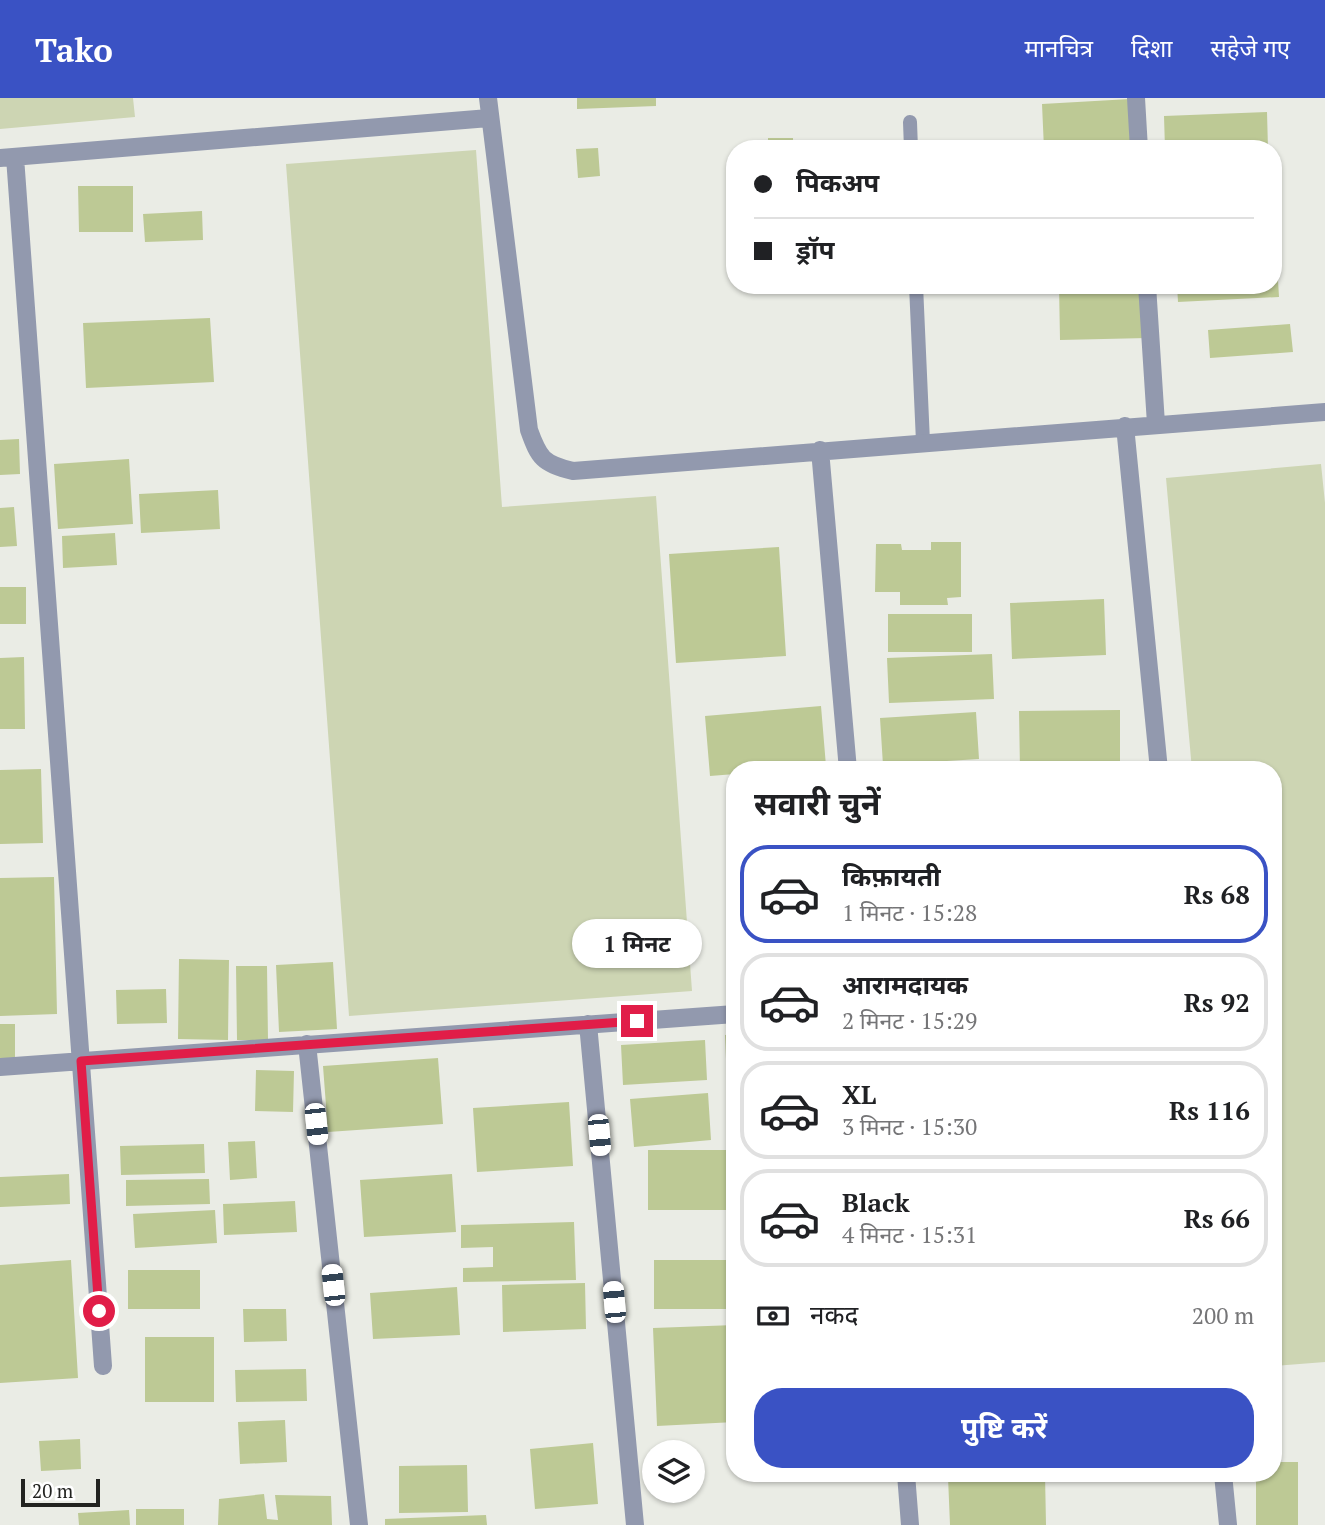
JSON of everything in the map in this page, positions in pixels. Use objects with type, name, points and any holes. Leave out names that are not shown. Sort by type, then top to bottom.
[{"type":"street","points":[[488,98],[529,430],[538,455],[552,467],[573,471],[1325,412]]},
{"type":"street","points":[[1136,98],[1138,140]]},
{"type":"street","points":[[103,1366],[8,158],[489,118]]},
{"type":"street","points":[[1148,294],[1156,424]]},
{"type":"street","points":[[1125,426],[1158,761]]},
{"type":"street","points":[[820,450],[847,761]]},
{"type":"street","points":[[0,1067],[726,1015]]},
{"type":"street","points":[[588,1024],[635,1525]]},
{"type":"street","points":[[307,1044],[359,1525]]},
{"type":"street","points":[[907,1482],[910,1525]]},
{"type":"street","points":[[1224,1482],[1228,1525]]},
{"type":"lane","points":[[910,122],[911,140]]},
{"type":"lane","points":[[916,294],[923,442]]},
{"type":"green space","points":[[0,98],[133,98],[135,117],[0,129]]},
{"type":"green space","points":[[476,150],[502,507],[656,496],[692,991],[349,1016],[286,164]]},
{"type":"green space","points":[[1321,464],[1325,503],[1325,1362],[1282,1365],[1282,761],[1191,761],[1166,478]]},
{"type":"building","points":[[577,98],[656,98],[656,106],[577,109]]},
{"type":"building","points":[[1130,99],[1132,140],[1044,140],[1042,104]]},
{"type":"building","points":[[1267,112],[1268,140],[1165,140],[1164,116]]},
{"type":"building","points":[[768,138],[793,138],[793,140]]},
{"type":"building","points":[[598,148],[600,176],[578,178],[576,149]]},
{"type":"building","points":[[78,186],[133,186],[133,232],[79,232]]},
{"type":"building","points":[[202,211],[203,240],[145,242],[143,214]]},
{"type":"building","points":[[1059,294],[1146,294],[1147,338],[1060,340]]},
{"type":"building","points":[[1178,294],[1279,294],[1279,297],[1178,302]]},
{"type":"building","points":[[210,318],[214,382],[86,388],[83,323]]},
{"type":"building","points":[[1290,324],[1293,352],[1210,358],[1208,330]]},
{"type":"building","points":[[19,439],[20,474],[0,475],[0,440]]},
{"type":"building","points":[[129,459],[133,524],[58,529],[54,464]]},
{"type":"building","points":[[218,490],[220,529],[141,533],[139,494]]},
{"type":"building","points":[[14,507],[17,546],[0,547],[0,508]]},
{"type":"building","points":[[115,533],[117,565],[63,568],[62,536]]},
{"type":"building","points":[[931,542],[961,542],[961,597],[947,598],[948,605],[900,605],[900,592],[875,592],[876,544],[901,544],[902,550],[931,550]]},
{"type":"building","points":[[779,547],[786,656],[676,663],[669,554]]},
{"type":"building","points":[[0,587],[26,587],[26,624],[0,624]]},
{"type":"building","points":[[1104,599],[1106,655],[1012,659],[1010,603]]},
{"type":"building","points":[[888,614],[972,614],[972,652],[888,652]]},
{"type":"building","points":[[992,654],[994,699],[889,703],[887,658]]},
{"type":"building","points":[[24,657],[25,729],[0,729],[0,658]]},
{"type":"building","points":[[821,706],[826,761],[726,761],[726,775],[710,776],[705,716]]},
{"type":"building","points":[[1120,710],[1120,761],[1020,761],[1019,711]]},
{"type":"building","points":[[976,712],[979,759],[883,761],[880,718]]},
{"type":"building","points":[[41,769],[43,843],[0,844],[0,770]]},
{"type":"building","points":[[54,877],[57,1014],[0,1016],[0,878]]},
{"type":"building","points":[[179,959],[229,960],[228,1040],[178,1039]]},
{"type":"building","points":[[333,962],[337,1029],[279,1032],[276,965]]},
{"type":"building","points":[[236,966],[267,966],[268,1040],[237,1040]]},
{"type":"building","points":[[166,989],[167,1023],[117,1024],[116,990]]},
{"type":"building","points":[[0,1024],[15,1024],[15,1061],[0,1061]]},
{"type":"building","points":[[705,1040],[707,1080],[623,1085],[621,1045]]},
{"type":"building","points":[[438,1058],[443,1124],[328,1132],[323,1066]]},
{"type":"building","points":[[256,1070],[294,1071],[293,1112],[255,1111]]},
{"type":"building","points":[[708,1093],[711,1140],[634,1147],[630,1099]]},
{"type":"building","points":[[569,1102],[573,1166],[477,1172],[473,1108]]},
{"type":"building","points":[[255,1141],[257,1178],[230,1180],[228,1142]]},
{"type":"building","points":[[204,1144],[205,1173],[121,1175],[120,1146]]},
{"type":"building","points":[[648,1150],[726,1150],[726,1210],[648,1210]]},
{"type":"building","points":[[69,1174],[70,1204],[0,1207],[0,1177]]},
{"type":"building","points":[[452,1174],[456,1232],[364,1237],[360,1180]]},
{"type":"building","points":[[209,1179],[210,1204],[126,1206],[126,1180]]},
{"type":"building","points":[[295,1201],[297,1232],[224,1235],[223,1204]]},
{"type":"building","points":[[215,1210],[217,1243],[135,1248],[133,1214]]},
{"type":"building","points":[[574,1222],[576,1280],[463,1282],[463,1268],[493,1267],[493,1247],[461,1248],[461,1225]]},
{"type":"building","points":[[71,1260],[78,1378],[0,1383],[0,1265]]},
{"type":"building","points":[[654,1260],[726,1260],[726,1309],[654,1309]]},
{"type":"building","points":[[128,1270],[200,1270],[200,1309],[128,1309]]},
{"type":"building","points":[[585,1283],[586,1329],[503,1332],[502,1285]]},
{"type":"building","points":[[457,1287],[460,1335],[373,1339],[370,1293]]},
{"type":"building","points":[[243,1309],[286,1309],[287,1341],[244,1342]]},
{"type":"building","points":[[726,1325],[726,1422],[657,1426],[653,1328]]},
{"type":"building","points":[[145,1337],[214,1337],[214,1402],[145,1402]]},
{"type":"building","points":[[306,1369],[307,1401],[236,1402],[235,1370]]},
{"type":"building","points":[[285,1420],[287,1462],[240,1464],[238,1422]]},
{"type":"building","points":[[80,1439],[81,1469],[41,1471],[39,1441]]},
{"type":"building","points":[[593,1443],[598,1504],[535,1509],[530,1449]]},
{"type":"building","points":[[1282,1462],[1298,1462],[1298,1525],[1256,1525],[1256,1482],[1282,1482]]},
{"type":"building","points":[[467,1465],[468,1512],[399,1513],[399,1466]]},
{"type":"building","points":[[948,1482],[1045,1482],[1046,1525],[950,1525]]},
{"type":"building","points":[[264,1494],[267,1519],[278,1520],[275,1495],[331,1496],[332,1525],[218,1525],[219,1499]]},
{"type":"building","points":[[136,1509],[184,1509],[184,1525],[136,1525]]},
{"type":"building","points":[[129,1510],[130,1525],[79,1525],[78,1513]]},
{"type":"building","points":[[486,1515],[487,1525],[385,1525],[385,1519]]},
{"type":"route","points":[[99,1311],[81,1061],[637,1021]]}]
